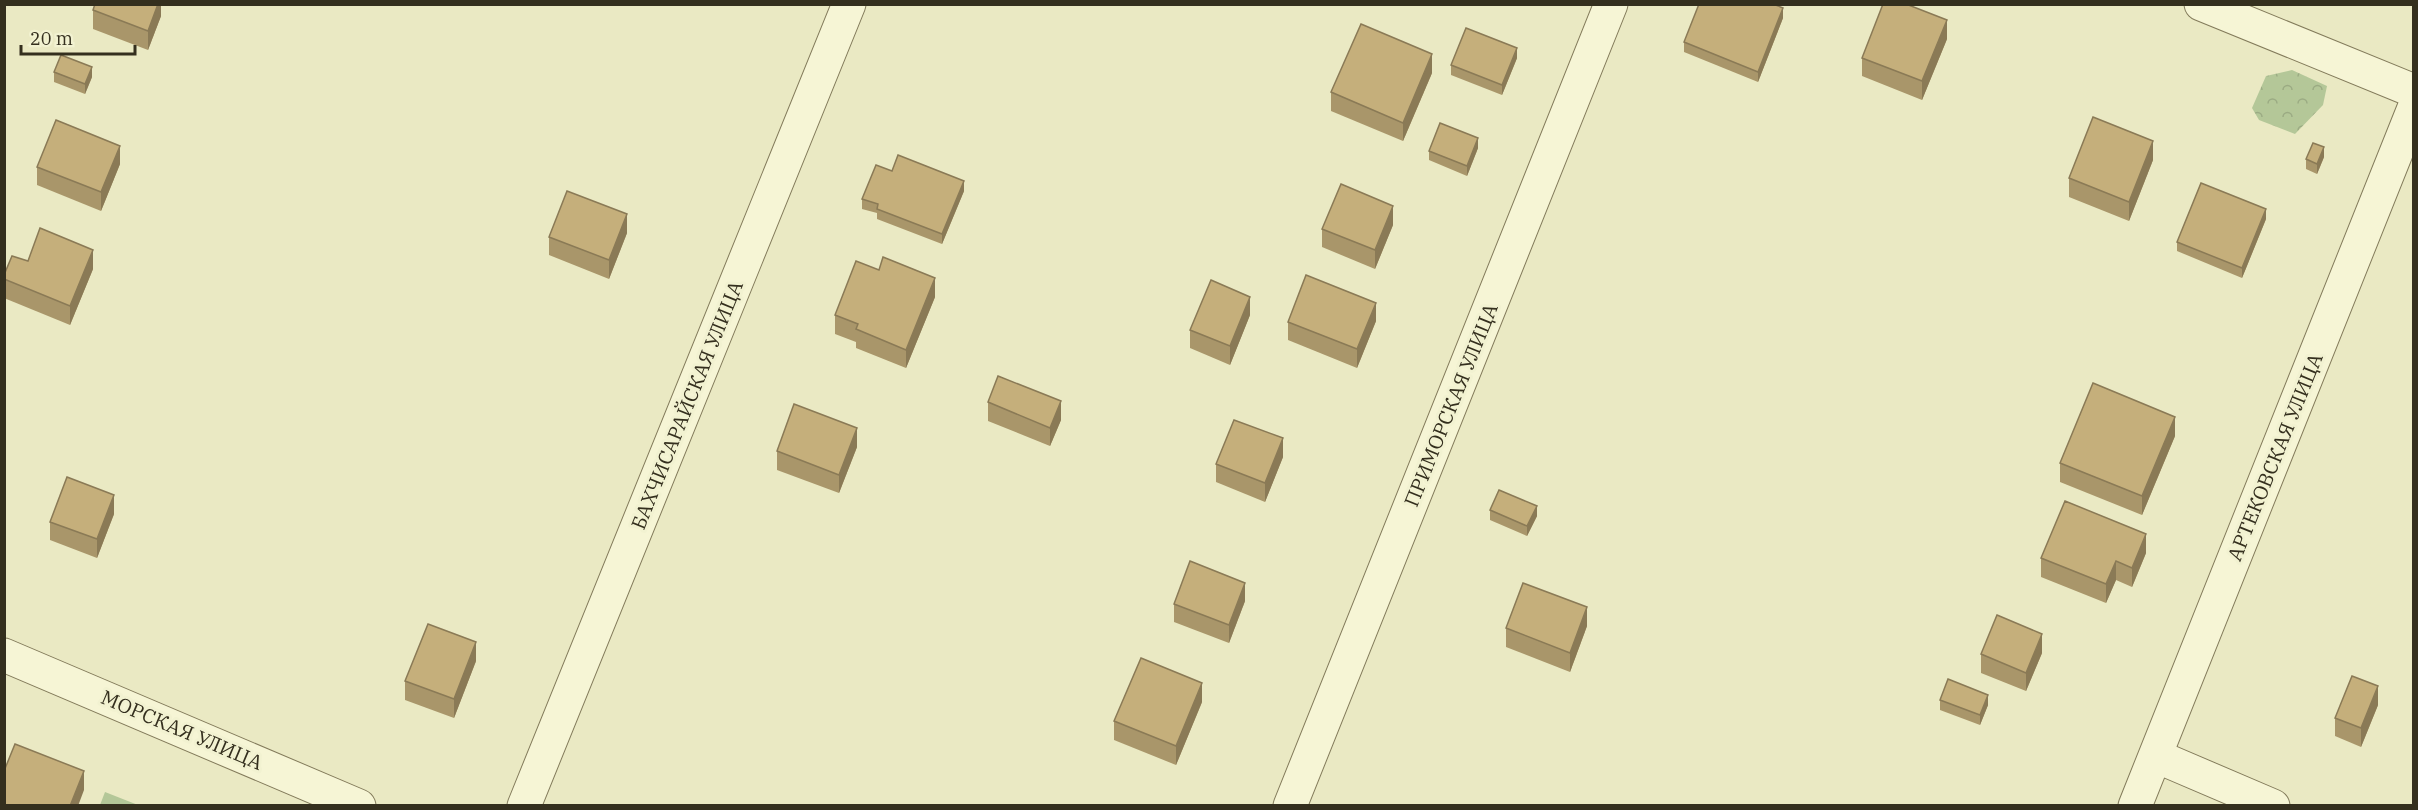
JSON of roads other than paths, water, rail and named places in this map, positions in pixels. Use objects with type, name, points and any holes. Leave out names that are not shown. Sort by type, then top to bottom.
[{"type":"street","name":"БАХЧИСАРАЙСКАЯ УЛИЦА","points":[[524,806],[849,4]]},
{"type":"street","name":"ПРИМОРСКАЯ УЛИЦА","points":[[1290,806],[1611,4]]},
{"type":"street","points":[[2201,4],[2414,91]]},
{"type":"street","name":"АРТЕКОВСКАЯ УЛИЦА","points":[[2135,806],[2414,108]]},
{"type":"street","name":"МОРСКАЯ УЛИЦА","points":[[4,655],[359,806]]},
{"type":"street","points":[[2156,756],[2273,806]]}]
